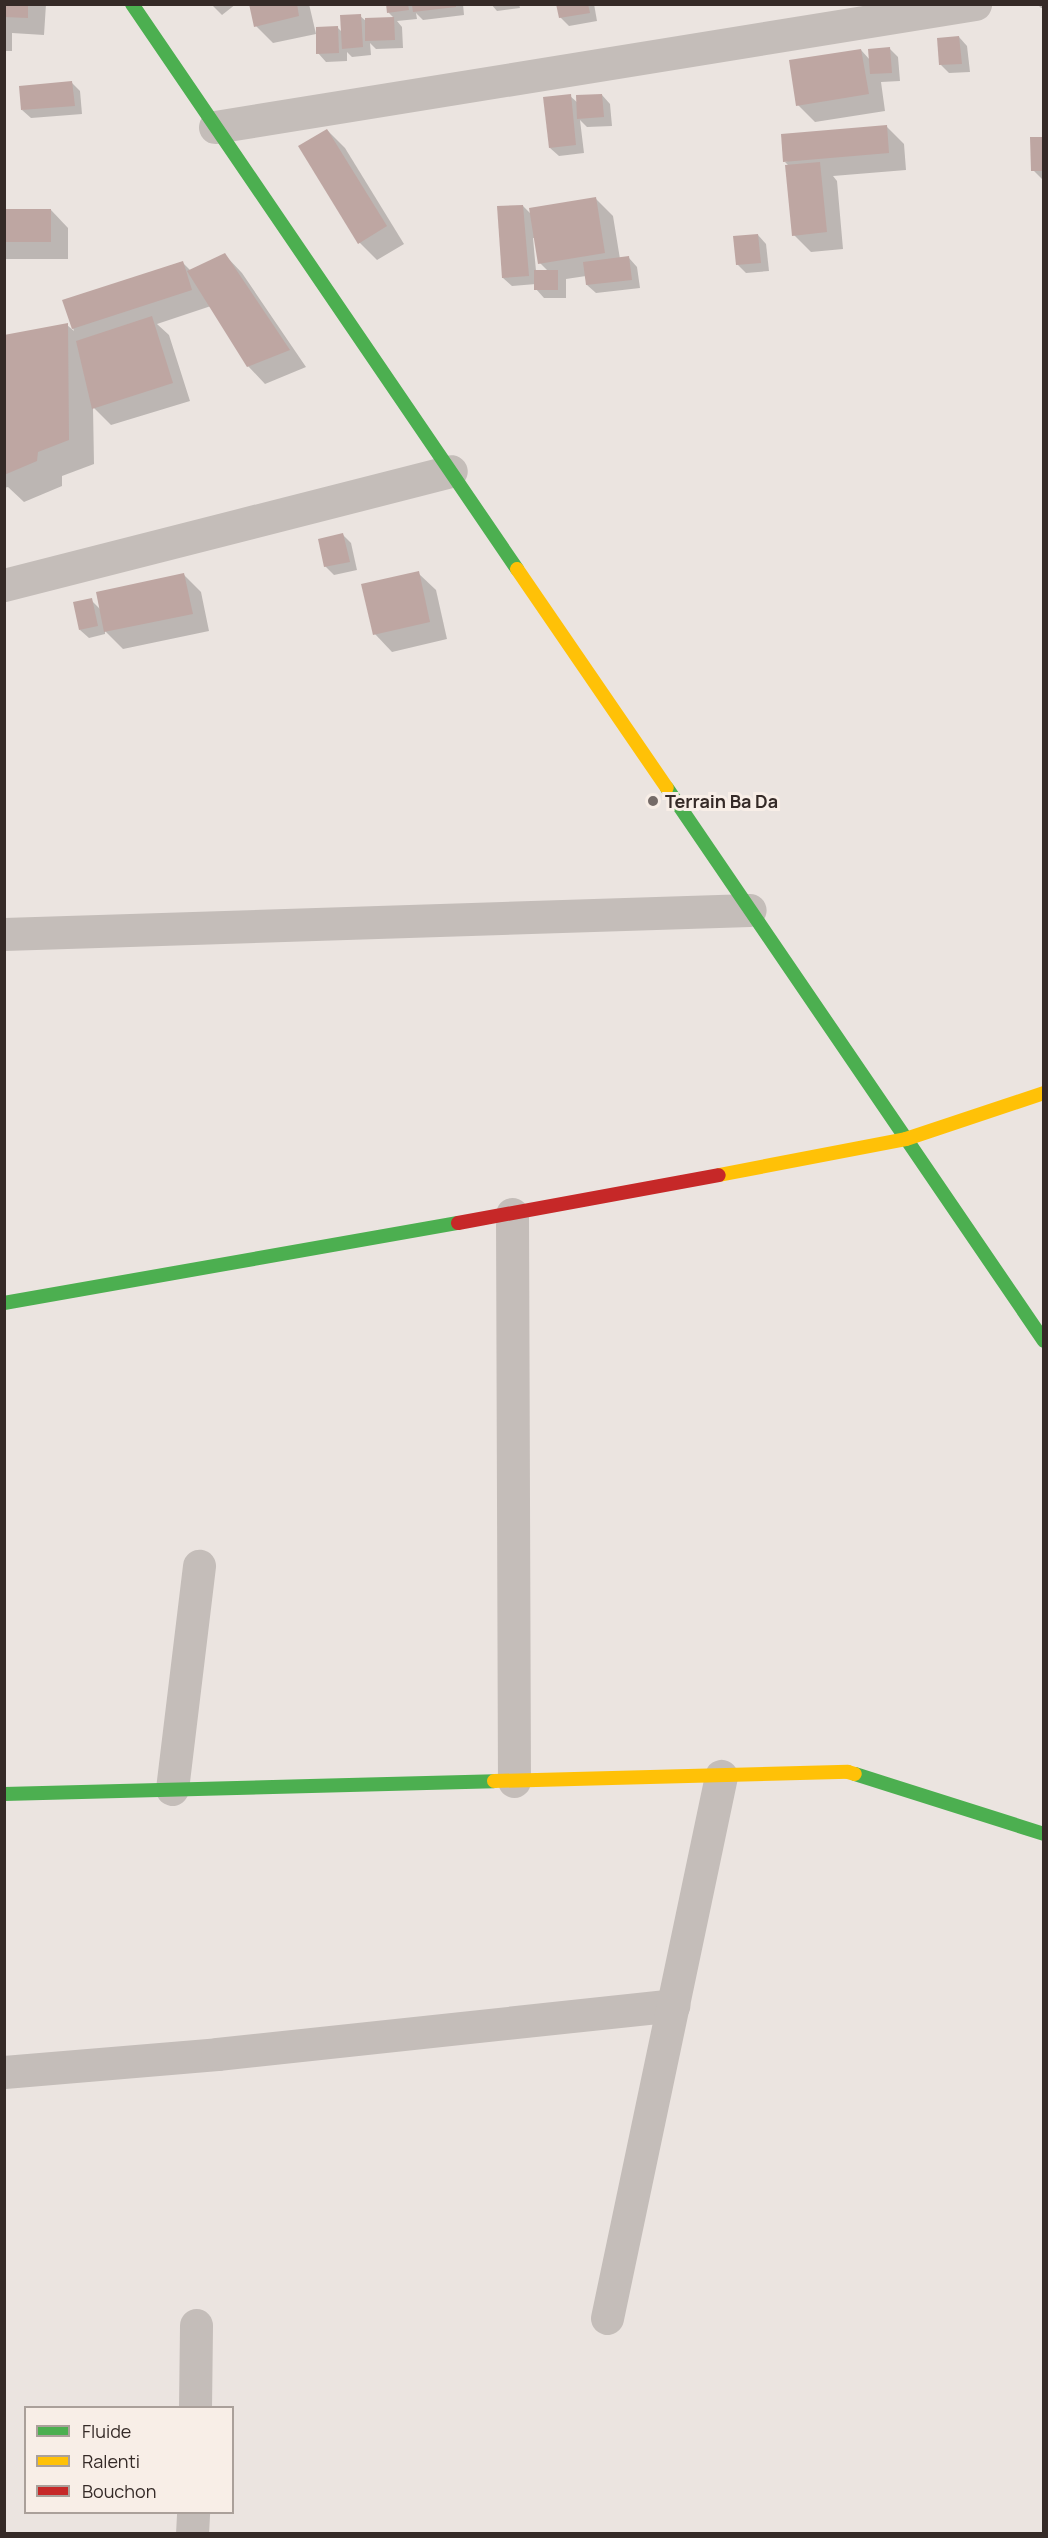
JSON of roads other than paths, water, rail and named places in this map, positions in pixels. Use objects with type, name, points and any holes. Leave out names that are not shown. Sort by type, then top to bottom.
[{"type":"street","points":[[132,4],[1044,1341]]},
{"type":"street","points":[[215,127],[975,4]]},
{"type":"street","points":[[4,585],[451,471]]},
{"type":"street","points":[[4,934],[750,910]]},
{"type":"street","points":[[4,1303],[512,1214],[906,1139],[1044,1093]]},
{"type":"street","points":[[512,1214],[514,1781]]},
{"type":"street","points":[[172,1789],[199,1566]]},
{"type":"street","points":[[4,1794],[848,1772],[1044,1834]]},
{"type":"street","points":[[607,2318],[721,1776]]},
{"type":"street","points":[[4,2072],[217,2055],[673,2005]]},
{"type":"street","points":[[195,2406],[196,2325]]},
{"type":"street","points":[[192,2534],[193,2514]]},
{"type":"place","name":"Terrain Ba Da","points":[[653,801]]}]
